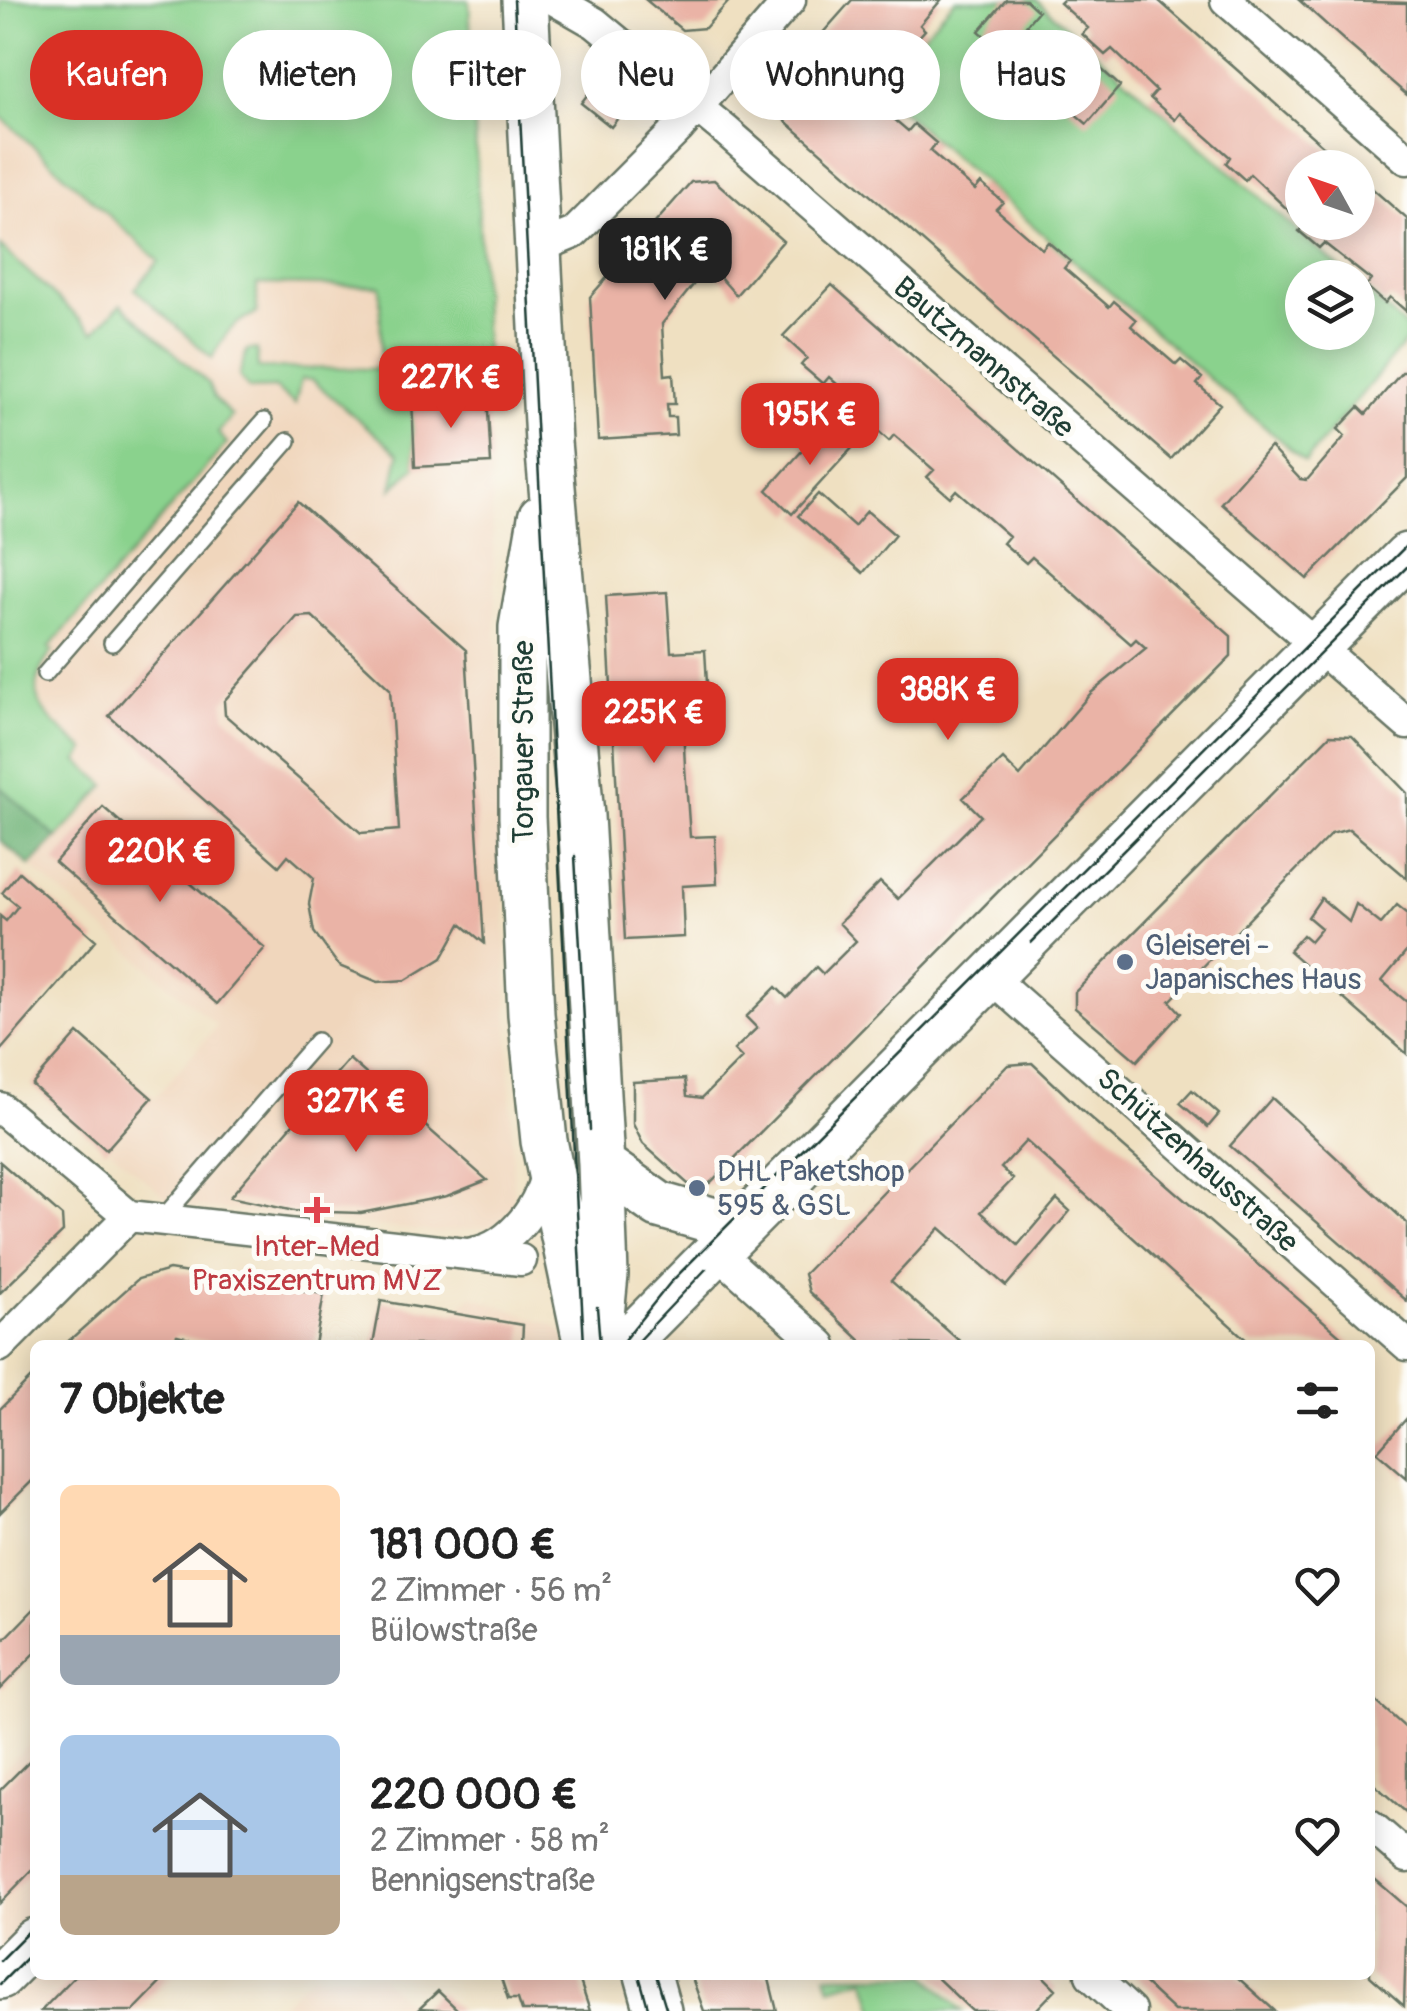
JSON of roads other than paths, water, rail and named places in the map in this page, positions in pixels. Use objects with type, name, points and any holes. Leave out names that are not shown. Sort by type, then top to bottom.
[{"type":"main road","points":[[526,0],[548,442]]},
{"type":"main road","name":"Torgauer Straße","points":[[548,442],[544,496],[522,627],[522,817],[533,1049],[548,1162],[586,1340]]},
{"type":"main road","name":"Torgauer Straße","points":[[548,442],[581,816],[601,1164],[605,1256],[598,1340]]},
{"type":"main road","points":[[629,1340],[1407,556]]},
{"type":"main road","points":[[601,1164],[659,1204],[728,1240]]},
{"type":"main road","points":[[0,1976],[30,1946]]},
{"type":"main road","points":[[649,1980],[658,2011]]},
{"type":"street","name":"Bautzmannstraße","points":[[555,0],[603,30]]},
{"type":"street","points":[[710,92],[790,0]]},
{"type":"street","points":[[1226,0],[1407,159]]},
{"type":"street","points":[[540,247],[574,233],[684,120]]},
{"type":"street","name":"Bautzmannstraße","points":[[710,120],[1407,724]]},
{"type":"street","name":"Schützenhausstraße","points":[[988,975],[1407,1345]]},
{"type":"street","points":[[0,1108],[129,1216],[521,1260]]},
{"type":"street","points":[[468,1254],[489,1250],[508,1236],[539,1194],[548,1162]]},
{"type":"street","points":[[0,1346],[129,1216]]},
{"type":"street","points":[[728,1240],[817,1340]]},
{"type":"street","points":[[1375,1829],[1407,1857]]},
{"type":"street","points":[[1096,1980],[1130,2011]]},
{"type":"lane","points":[[45,674],[264,421]]},
{"type":"lane","points":[[112,643],[288,441]]},
{"type":"lane","points":[[161,1220],[317,1041]]},
{"type":"tram line","points":[[514,0],[584,1340]]},
{"type":"tram line","points":[[624,1340],[670,1283],[1407,545]]},
{"type":"tram line","points":[[1031,943],[1407,567]]},
{"type":"tram line","points":[[575,856],[590,1130]]},
{"type":"tram line","points":[[639,1340],[706,1269]]},
{"type":"tram line","points":[[597,1307],[600,1340]]},
{"type":"tram line","points":[[0,1960],[30,1930]]},
{"type":"tram line","points":[[0,1984],[30,1954]]},
{"type":"tram line","points":[[640,1980],[649,2011]]},
{"type":"tram line","points":[[658,1980],[667,2011]]},
{"type":"place","name":"Gleiserei - Japanisches Haus","points":[[1125,962]]},
{"type":"place","name":"DHL Paketshop 595 & GSL","points":[[697,1188]]},
{"type":"place","name":"Inter-Med Praxiszentrum MVZ","points":[[317,1210]]}]
